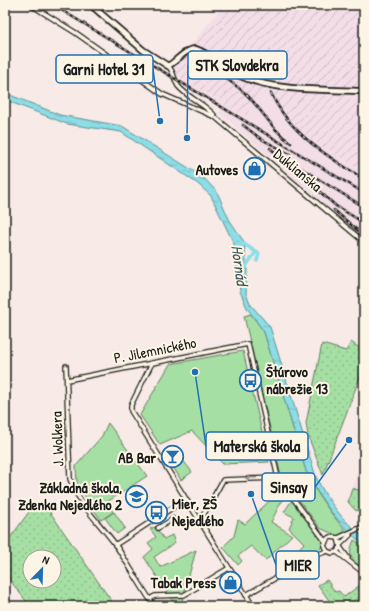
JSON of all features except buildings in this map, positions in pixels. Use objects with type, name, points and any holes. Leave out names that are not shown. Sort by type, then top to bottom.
[{"type":"main road","points":[[91,5],[143,50],[168,66],[174,63],[188,50],[196,49],[243,77],[279,86],[364,91]]},
{"type":"street","points":[[31,5],[76,33],[162,94],[216,117]]},
{"type":"street","name":"Duklianska","points":[[168,66],[172,70],[178,86],[364,242]]},
{"type":"street","points":[[186,104],[190,95]]},
{"type":"street","name":"P. Jilemnického","points":[[67,380],[248,344],[278,478]]},
{"type":"street","points":[[152,363],[131,404],[131,410],[253,606]]},
{"type":"street","name":"J. Wolkera","points":[[66,366],[70,479],[74,490],[83,505],[115,545],[154,606]]},
{"type":"street","points":[[200,521],[223,480],[278,478],[325,541]]},
{"type":"street","points":[[115,545],[186,499]]},
{"type":"street","points":[[158,528],[173,519]]},
{"type":"street","points":[[316,529],[329,537],[338,538],[345,537],[364,526]]},
{"type":"street","points":[[314,556],[324,546],[325,541],[329,537]]},
{"type":"street","points":[[337,552],[345,537]]},
{"type":"street","points":[[338,538],[340,546],[350,560]]},
{"type":"street","points":[[324,546],[327,551]]},
{"type":"street","points":[[246,595],[314,556],[327,551],[332,553],[337,552],[350,560],[364,573]]},
{"type":"street","points":[[150,599],[155,596],[184,595],[229,568]]},
{"type":"shaded area","points":[[224,5],[364,5],[364,172],[309,138],[291,122],[277,103],[271,89],[263,87],[246,116],[164,69],[186,51]]},
{"type":"shaded area","points":[[164,69],[218,100],[263,86],[271,89],[277,103],[309,138],[364,172],[364,238],[219,113],[221,109],[162,73]]},
{"type":"shaded area","points":[[364,453],[364,492],[352,488]]},
{"type":"green space","points":[[251,314],[264,332],[306,471],[314,487],[334,517],[346,531],[338,536],[320,528],[281,476],[244,316]]},
{"type":"green space","points":[[351,342],[364,351],[364,366],[323,475],[308,436],[306,423],[322,344],[346,351]]},
{"type":"green space","points":[[243,351],[269,462],[223,464],[192,431],[160,445],[140,415],[170,364]]},
{"type":"green space","points":[[108,423],[147,476],[107,502],[113,512],[101,520],[77,484],[76,466],[102,436]]},
{"type":"green space","points":[[182,459],[192,472],[181,480],[172,465]]},
{"type":"green space","points":[[352,488],[364,492],[364,512],[355,510],[348,502]]},
{"type":"green space","points":[[280,491],[284,496],[271,522],[292,535],[273,553],[273,555],[265,560],[251,546],[238,556],[242,561],[238,565],[223,547],[234,536],[238,520],[245,524]]},
{"type":"green space","points":[[292,500],[323,541],[323,546],[315,553],[296,560],[292,556],[304,543],[289,528],[294,517],[284,512]]},
{"type":"green space","points":[[34,505],[45,505],[115,606],[30,606],[5,574],[5,545]]},
{"type":"green space","points":[[114,512],[125,528],[117,534],[105,518]]},
{"type":"green space","points":[[155,527],[164,539],[172,535],[175,543],[154,557],[160,567],[196,550],[182,601],[184,606],[176,606],[144,557],[153,549],[148,543],[156,537],[150,529]]},
{"type":"green space","points":[[354,540],[364,546],[364,570],[353,560],[351,554]]},
{"type":"green space","points":[[327,580],[335,592],[339,591],[344,597],[360,585],[364,590],[364,597],[358,601],[356,599],[346,606],[333,606],[318,585]]},
{"type":"water","name":"Hornád","points":[[5,93],[60,115],[122,126],[203,177],[217,192],[229,219],[244,242],[247,270],[246,294],[251,305],[270,327],[316,477],[336,510],[349,525],[364,537],[364,545],[338,520],[324,502],[306,471],[264,332],[247,308],[240,291],[234,244],[211,196],[198,184],[121,132],[67,124],[5,100]]},
{"type":"waterway","name":"Hornád","points":[[241,242],[259,254],[257,261]]},
{"type":"waterway","name":"Hornád","points":[[244,269],[256,252]]},
{"type":"railway","points":[[53,5],[364,193]]},
{"type":"railway","points":[[197,60],[247,95],[278,132],[291,143]]},
{"type":"railway","points":[[271,93],[288,120],[299,132],[324,153],[364,179]]},
{"type":"railway","points":[[243,125],[261,139],[290,154]]},
{"type":"railway","points":[[270,148],[336,206],[364,223]]},
{"type":"railway","points":[[299,167],[364,207]]},
{"type":"railway","points":[[334,210],[364,236]]},
{"type":"place","name":"Garni Hotel 31","points":[[160,121]]},
{"type":"place","name":"STK Slovdekra","points":[[187,138]]},
{"type":"place","name":"Autoves","points":[[254,169]]},
{"type":"place","name":"Materská škola","points":[[195,372]]},
{"type":"place","name":"Štúrovo nábrežie 13","points":[[251,380]]},
{"type":"place","name":"Sinsay","points":[[349,440]]},
{"type":"place","name":"AB Bar","points":[[172,457]]},
{"type":"place","name":"MIER","points":[[251,494]]},
{"type":"place","name":"Základná škola, Zdenka Nejedlého 2","points":[[137,496]]},
{"type":"place","name":"Mier, ZŠ Nejedlého","points":[[157,512]]},
{"type":"place","name":"Tabak Press","points":[[231,582]]}]
